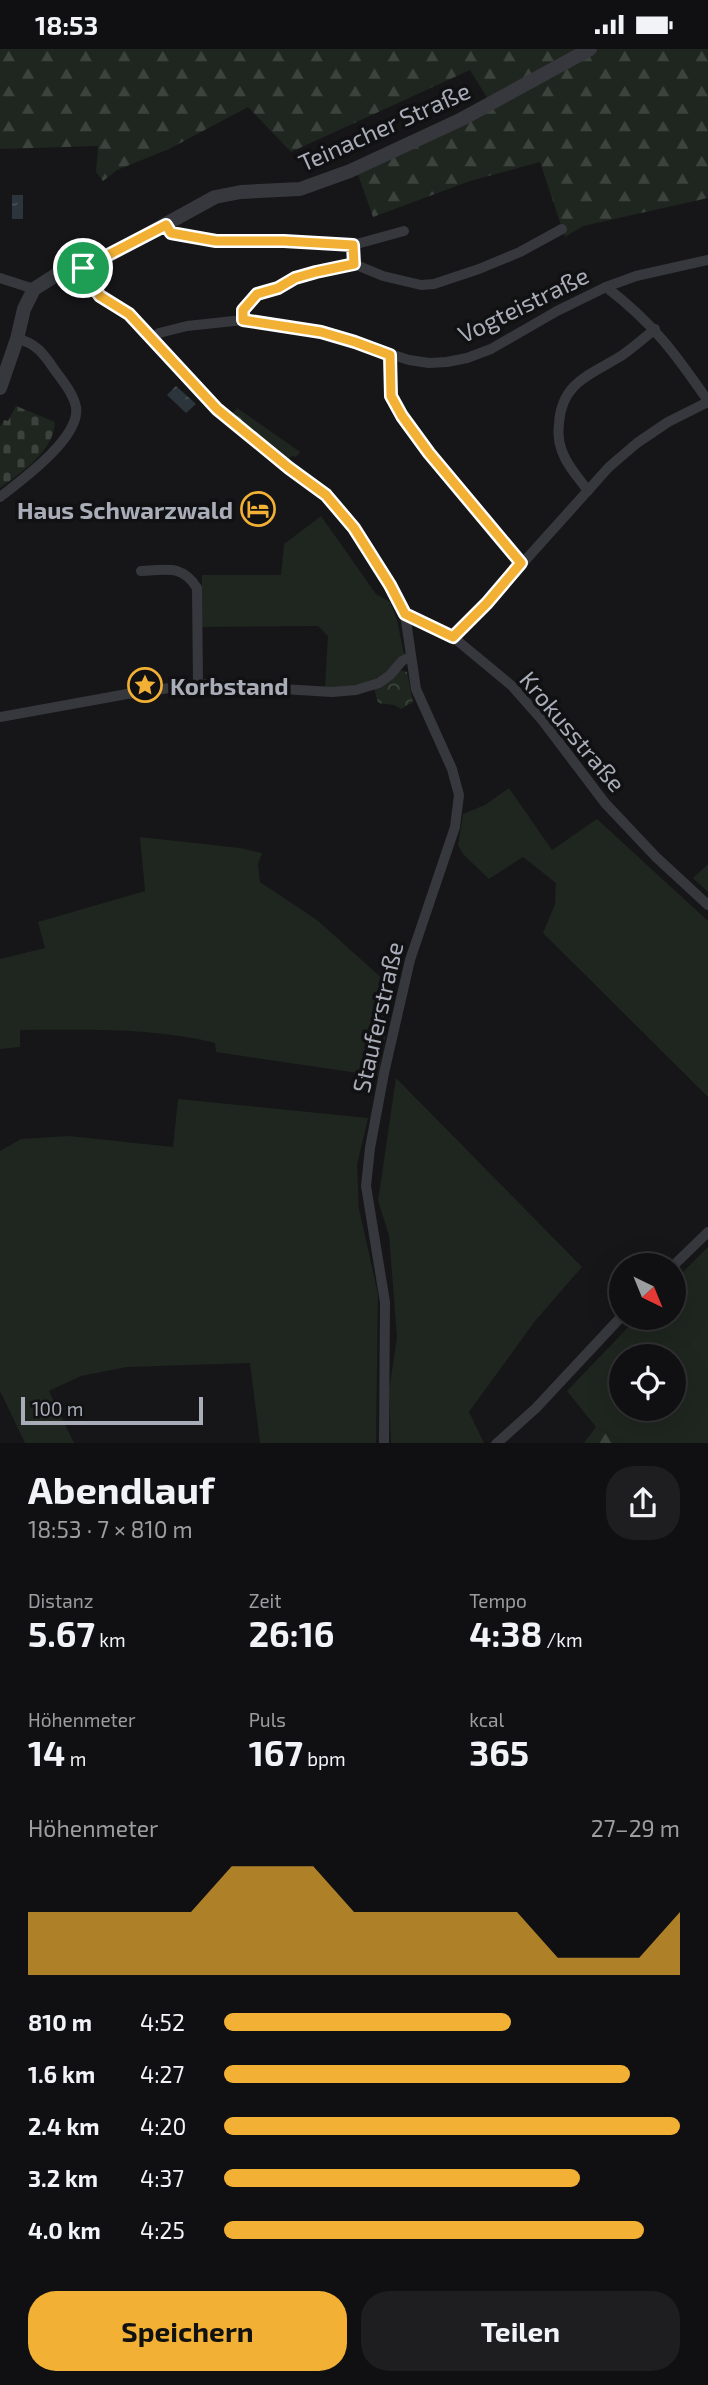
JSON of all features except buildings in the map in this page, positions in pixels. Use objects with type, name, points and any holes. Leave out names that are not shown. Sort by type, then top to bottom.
[{"type":"street","name":"Teinacher Straße","points":[[34,289],[56,275],[83,268],[215,197],[300,189],[325,181],[450,125],[590,49]]},
{"type":"street","points":[[166,225],[171,233],[216,241],[353,245],[404,230]]},
{"type":"street","points":[[243,320],[243,310],[257,294],[316,272],[354,264],[383,276],[421,285],[434,283],[480,269],[562,229]]},
{"type":"street","points":[[353,245],[354,264]]},
{"type":"street","name":"Vogteistraße","points":[[152,338],[159,333],[187,326],[243,320],[321,332],[390,355],[429,363],[467,358],[491,349],[606,287],[636,276],[708,260]]},
{"type":"street","points":[[83,268],[100,296],[129,314],[233,424],[326,495],[354,528],[405,614]]},
{"type":"street","points":[[0,278],[34,289],[24,309],[0,388]]},
{"type":"street","points":[[453,637],[609,467],[637,443],[668,422],[708,402],[655,329],[606,287]]},
{"type":"street","points":[[588,491],[566,461],[560,446],[560,411],[566,395],[576,383],[620,356],[655,329]]},
{"type":"street","points":[[0,497],[23,479],[64,439],[75,419],[76,407],[47,358],[30,341],[17,339]]},
{"type":"street","points":[[390,355],[391,396],[402,416],[429,453],[521,563]]},
{"type":"street","points":[[141,571],[179,570],[189,576],[197,588],[198,684]]},
{"type":"street","name":"Krokusstraße","points":[[405,614],[453,637],[512,686],[542,720],[605,803],[656,857],[708,905]]},
{"type":"street","name":"Stauferstraße","points":[[384,1443],[385,1302],[366,1186],[370,1149],[410,960],[454,827],[459,795],[452,769],[416,689],[405,614]]},
{"type":"street","points":[[0,717],[198,684],[332,692],[356,690],[379,683],[411,656]]},
{"type":"street","points":[[686,1253],[708,1232]]},
{"type":"street","points":[[497,1443],[536,1408],[609,1330]]},
{"type":"green space","points":[[0,49],[708,49],[708,198],[583,226],[565,237],[540,162],[470,181],[373,217],[354,163],[488,99],[470,70],[291,152],[248,107],[169,149],[117,170],[103,181],[96,172],[98,146],[0,149]]},
{"type":"green space","points":[[16,406],[55,422],[53,433],[35,460],[0,488],[0,427],[4,420],[8,421]]},
{"type":"green space","points":[[237,408],[300,452],[288,460],[232,414]]},
{"type":"green space","points":[[321,516],[376,594],[390,602],[397,620],[404,654],[393,669],[363,687],[325,687],[328,636],[318,626],[201,627],[202,575],[281,575],[284,544]]},
{"type":"green space","points":[[398,670],[407,672],[413,702],[401,709],[394,705],[378,703],[374,688]]},
{"type":"green space","points":[[509,788],[552,850],[597,819],[708,921],[708,1097],[543,933],[555,904],[556,883],[523,857],[489,879],[463,854],[458,845],[463,814],[485,805]]},
{"type":"green space","points":[[140,837],[262,853],[258,864],[260,882],[317,920],[394,989],[378,1076],[216,1052],[215,1043],[142,1032],[20,1030],[20,1047],[0,1049],[0,959],[45,948],[38,922],[145,891]]},
{"type":"green space","points":[[708,864],[708,892],[693,878]]},
{"type":"green space","points":[[396,1078],[582,1267],[535,1321],[469,1412],[484,1443],[391,1443],[389,1391],[397,1337],[389,1235],[378,1201]]},
{"type":"green space","points":[[178,1099],[368,1118],[357,1165],[359,1209],[378,1294],[376,1443],[260,1443],[250,1363],[127,1367],[81,1376],[49,1391],[74,1443],[25,1443],[0,1391],[0,1151],[21,1139],[69,1136],[173,1147]]},
{"type":"green space","points":[[708,1247],[708,1443],[625,1443],[596,1427],[567,1391],[609,1347],[609,1421],[686,1421],[686,1344],[612,1344],[625,1330],[686,1330],[686,1269]]},
{"type":"green space","points":[[596,1427],[625,1443],[584,1443]]},
{"type":"water","points":[[12,195],[23,195],[23,219],[12,219]]},
{"type":"water","points":[[176,386],[196,404],[186,413],[167,395]]},
{"type":"place","name":"Haus Schwarzwald","points":[[258,509]]},
{"type":"place","name":"Korbstand","points":[[145,685]]},
{"type":"route","points":[[166,225],[171,233],[216,241],[353,245],[354,264],[295,278],[278,288],[257,294],[243,310],[243,320],[321,332],[390,355],[391,396],[402,416],[429,453],[521,563],[453,637],[405,614],[354,528],[326,495],[237,428],[129,314],[100,296],[83,268],[166,225]]}]
